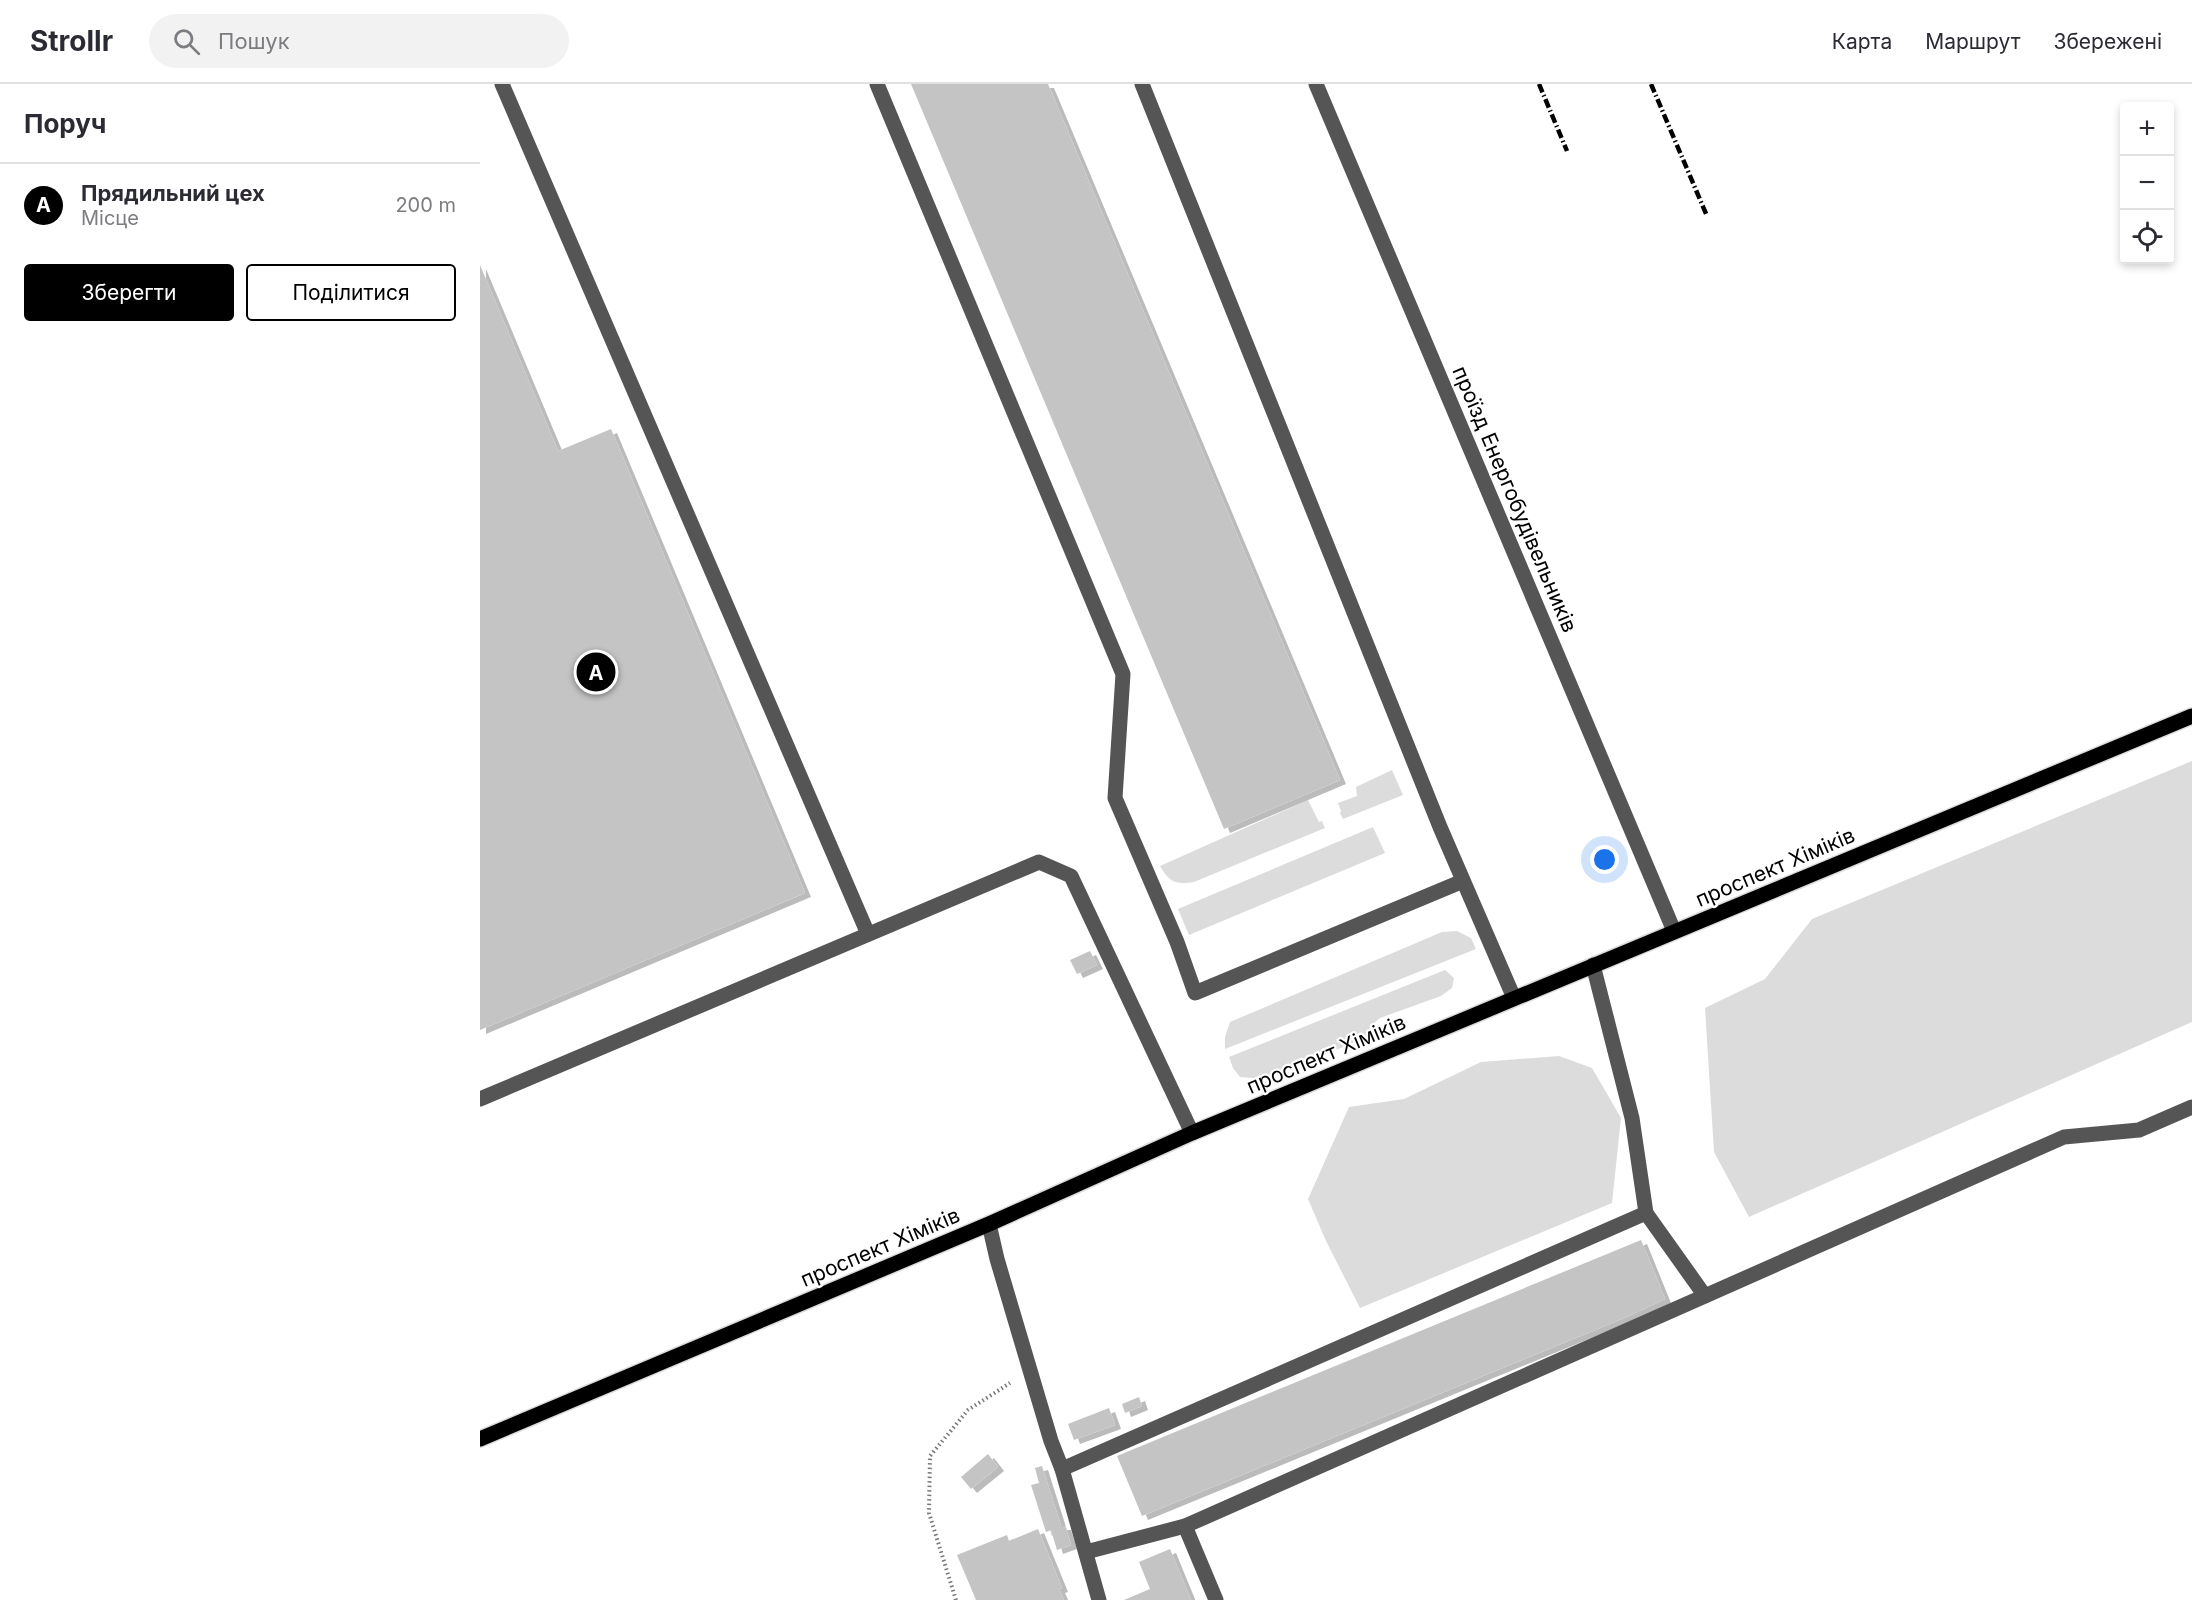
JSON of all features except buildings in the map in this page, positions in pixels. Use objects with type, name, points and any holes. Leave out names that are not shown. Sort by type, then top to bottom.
[{"type":"main road","name":"проспект Хіміків","points":[[480,1439],[989,1224],[1192,1132],[2192,716]]},
{"type":"street","points":[[502,84],[868,934]]},
{"type":"street","points":[[878,84],[1123,674],[1115,798],[1177,942],[1195,993],[1463,881]]},
{"type":"street","points":[[1142,84],[1463,881],[1514,998]]},
{"type":"street","name":"проїзд Енергобудівельників","points":[[1316,84],[1674,931]]},
{"type":"street","points":[[480,1099],[1039,862],[1071,876],[1192,1132]]},
{"type":"street","points":[[1593,965],[1632,1119],[1646,1213],[1705,1296]]},
{"type":"street","points":[[1086,1552],[1185,1526],[2064,1137],[2139,1130],[2192,1107]]},
{"type":"street","points":[[1062,1469],[1646,1213]]},
{"type":"street","points":[[989,1224],[997,1258],[1051,1442],[1062,1469],[1099,1600]]},
{"type":"street","points":[[1185,1526],[1216,1600]]},
{"type":"path","points":[[956,1600],[928,1513],[930,1456],[968,1410],[1030,1369]]},
{"type":"shaded area","points":[[2192,761],[2192,1022],[1749,1217],[1714,1152],[1705,1008],[1765,979],[1812,919]]},
{"type":"shaded area","points":[[1392,770],[1403,795],[1343,819],[1338,803],[1357,796],[1356,787]]},
{"type":"shaded area","points":[[1308,800],[1319,822],[1322,821],[1325,828],[1194,882],[1173,881],[1166,876],[1160,866]]},
{"type":"shaded area","points":[[1373,827],[1385,853],[1189,935],[1178,909]]},
{"type":"shaded area","points":[[1457,931],[1471,938],[1476,949],[1225,1049],[1225,1037],[1230,1022],[1442,932]]},
{"type":"shaded area","points":[[1445,970],[1454,978],[1452,988],[1441,996],[1380,1018],[1374,1023],[1373,1028],[1376,1033],[1267,1079],[1240,1077],[1233,1068],[1229,1057]]},
{"type":"shaded area","points":[[1559,1056],[1592,1068],[1621,1118],[1612,1203],[1360,1308],[1326,1241],[1308,1199],[1349,1107],[1404,1099],[1481,1062]]},
{"type":"railway","points":[[1539,84],[1567,151]]},
{"type":"railway","points":[[1651,84],[1707,216]]},
{"type":"place","name":"Прядильний цех","points":[[596,672]]}]
